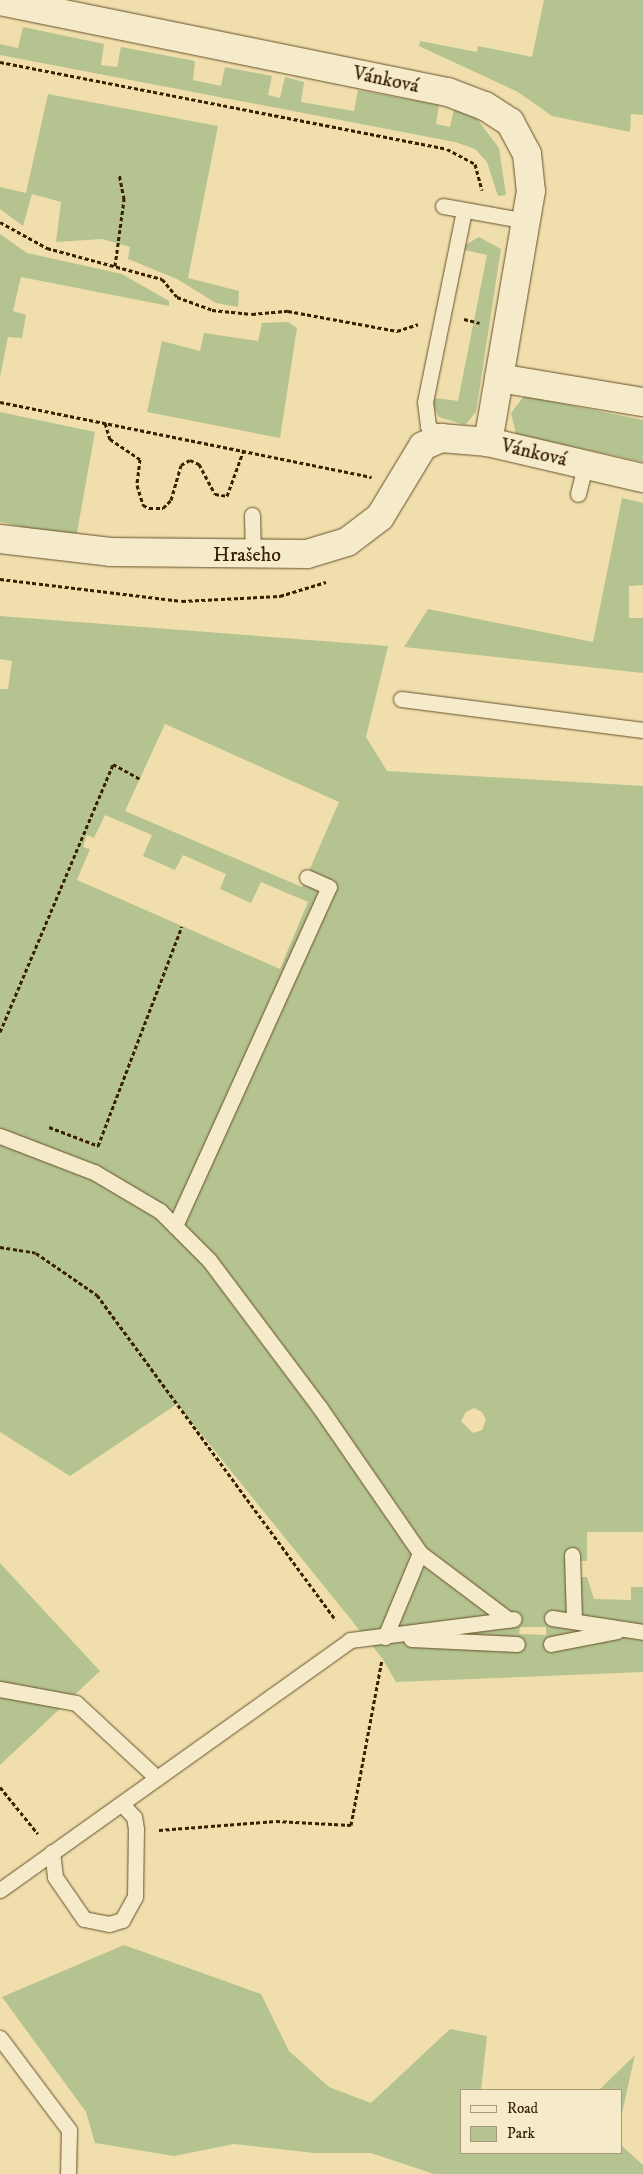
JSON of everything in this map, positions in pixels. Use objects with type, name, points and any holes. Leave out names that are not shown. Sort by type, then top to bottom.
[{"type":"street","name":"Vánková","points":[[0,0],[448,92],[485,106],[510,122],[527,154],[531,190],[488,442],[643,478]]},
{"type":"street","points":[[499,378],[643,402]]},
{"type":"street","points":[[441,438],[488,442]]},
{"type":"street","name":"Hrašeho","points":[[0,539],[110,552],[253,556],[307,554],[348,542],[380,517],[414,453],[441,438]]},
{"type":"lane","points":[[444,206],[526,221]]},
{"type":"lane","points":[[441,438],[428,426],[425,402],[442,314],[471,211]]},
{"type":"lane","points":[[578,494],[585,465]]},
{"type":"lane","points":[[252,514],[253,556]]},
{"type":"lane","points":[[401,699],[643,730]]},
{"type":"lane","points":[[175,1226],[329,886],[307,877]]},
{"type":"lane","points":[[0,1136],[94,1172],[160,1211],[209,1260],[320,1408],[420,1553],[512,1619],[350,1640],[0,1890]]},
{"type":"lane","points":[[386,1636],[420,1553]]},
{"type":"lane","points":[[572,1555],[574,1618]]},
{"type":"lane","points":[[552,1618],[574,1618],[618,1631]]},
{"type":"lane","points":[[552,1644],[618,1631],[643,1632]]},
{"type":"lane","points":[[386,1636],[460,1644],[517,1644]]},
{"type":"lane","points":[[0,1689],[76,1703],[157,1778]]},
{"type":"lane","points":[[52,1852],[55,1877],[84,1919],[109,1924],[122,1920],[135,1897],[136,1829],[134,1818],[122,1804]]},
{"type":"lane","points":[[0,2038],[69,2130],[68,2174]]},
{"type":"path","points":[[0,62],[447,149],[475,164],[483,189],[471,211]]},
{"type":"path","points":[[115,266],[124,199],[119,174]]},
{"type":"path","points":[[0,222],[47,248],[162,279],[177,297],[212,310],[252,314],[288,310],[398,331],[442,314],[507,329]]},
{"type":"path","points":[[0,402],[379,478]]},
{"type":"path","points":[[105,423],[110,439],[140,459],[136,485],[143,505],[150,508],[163,508],[171,500],[181,465],[190,460],[199,464],[215,494],[227,496],[244,452]]},
{"type":"path","points":[[0,1032],[113,764],[140,779]]},
{"type":"path","points":[[98,1146],[182,926]]},
{"type":"path","points":[[0,1247],[36,1253],[97,1294],[350,1640]]},
{"type":"path","points":[[136,1829],[276,1820],[351,1825],[386,1636]]},
{"type":"path","points":[[374,1660],[392,1658]]},
{"type":"path","points":[[0,1787],[52,1852]]},
{"type":"green space","points":[[544,0],[643,0],[643,115],[631,114],[630,132],[552,116],[518,92],[419,46],[420,41],[477,52],[478,46],[532,57]]},
{"type":"green space","points":[[23,27],[104,44],[101,65],[117,67],[121,47],[195,61],[193,80],[221,86],[225,67],[272,76],[268,95],[280,98],[285,77],[304,82],[301,102],[354,111],[358,90],[439,105],[436,124],[450,127],[454,109],[474,115],[499,148],[506,195],[498,196],[487,162],[475,149],[455,142],[0,55],[0,44],[18,48]]},
{"type":"green space","points":[[48,94],[218,126],[188,278],[239,291],[238,307],[216,303],[177,279],[128,259],[130,247],[102,239],[56,242],[61,202],[32,194],[23,226],[0,209],[0,187],[26,193]]},
{"type":"green space","points":[[0,234],[27,253],[122,274],[169,301],[169,306],[21,277],[13,311],[26,315],[22,338],[8,337],[0,377]]},
{"type":"green space","points":[[479,237],[501,249],[476,412],[465,425],[439,417],[432,404],[435,398],[458,401],[487,255],[465,250],[465,245]]},
{"type":"green space","points":[[288,322],[297,328],[280,438],[147,412],[162,341],[200,351],[204,333],[258,341],[262,323]]},
{"type":"green space","points":[[524,396],[643,420],[643,462],[516,434],[511,413]]},
{"type":"green space","points":[[0,412],[95,432],[76,538],[0,522]]},
{"type":"green space","points":[[622,498],[643,503],[643,585],[629,586],[629,618],[643,618],[643,673],[404,647],[428,609],[593,642]]},
{"type":"green space","points":[[0,616],[388,646],[366,737],[387,771],[643,786],[643,1532],[587,1532],[587,1561],[580,1561],[580,1577],[587,1577],[594,1599],[631,1600],[631,1587],[643,1587],[643,1672],[396,1682],[382,1658],[177,1404],[70,1476],[0,1432],[0,689],[8,689],[12,661],[0,659]],"holes":[[[165,724],[339,802],[302,887],[125,811]],[[105,815],[152,835],[143,856],[175,870],[183,855],[226,874],[220,889],[251,903],[261,882],[308,902],[280,969],[77,880],[90,849],[83,847],[87,835],[94,838]],[[474,1408],[482,1412],[486,1420],[482,1430],[473,1433],[461,1421],[466,1412]],[[520,1627],[546,1627],[546,1635],[519,1634]]]},
{"type":"green space","points":[[0,1563],[100,1671],[0,1765]]},
{"type":"green space","points":[[124,1945],[261,1994],[289,2051],[329,2087],[371,2103],[450,2029],[487,2036],[481,2089],[460,2089],[460,2154],[623,2154],[623,2147],[643,2165],[643,2174],[434,2174],[371,2153],[314,2153],[234,2144],[174,2156],[95,2143],[86,2112],[2,1997]]},
{"type":"green space","points":[[635,2055],[623,2109],[623,2089],[600,2089]]}]
